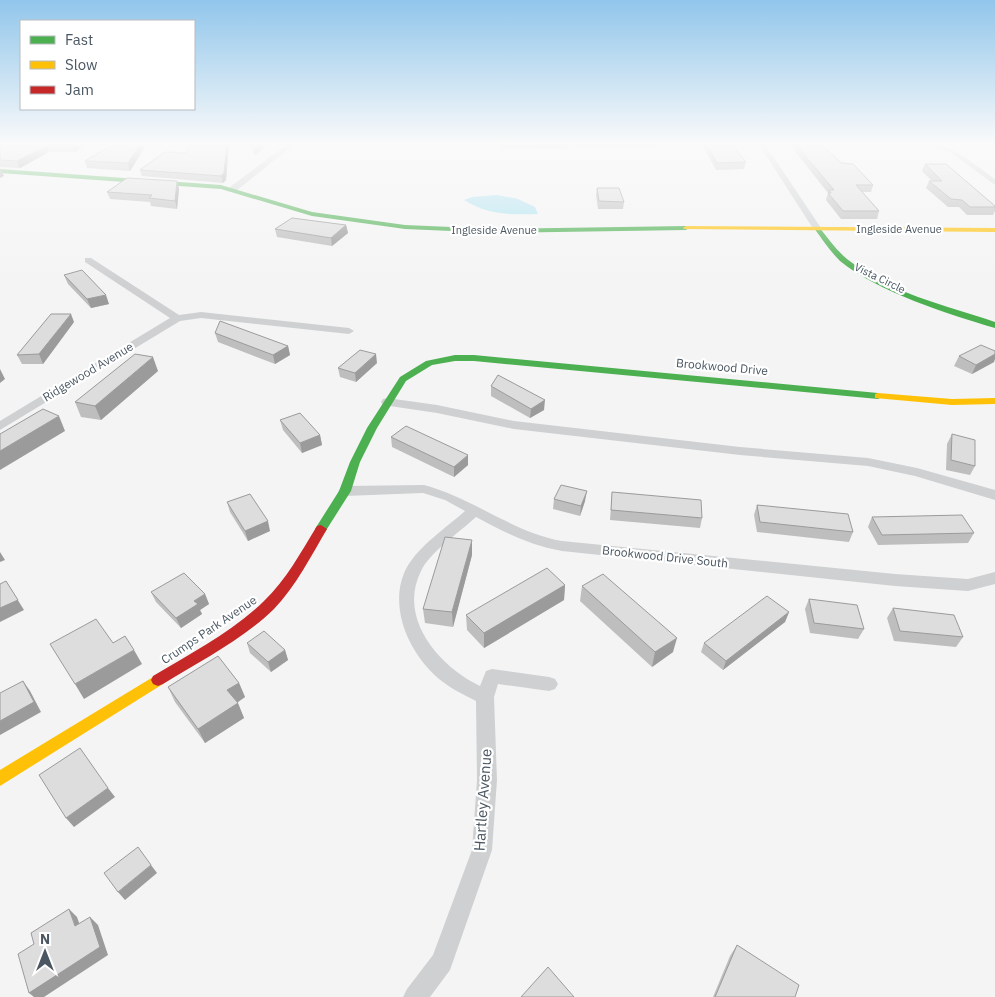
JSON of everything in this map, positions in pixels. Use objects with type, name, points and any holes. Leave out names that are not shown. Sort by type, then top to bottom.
[{"type":"street","name":"Ingleside Avenue","points":[[234,190],[289,209],[403,227],[457,231],[775,227],[995,230]]},
{"type":"street","name":"Vista Circle","points":[[790,190],[829,245],[847,262],[912,294],[995,325]]},
{"type":"street","points":[[775,227],[791,225],[803,219],[806,214]]},
{"type":"street","points":[[88,260],[177,318]]},
{"type":"street","name":"Ridgewood Avenue","points":[[0,426],[177,318],[201,315],[348,331]]},
{"type":"street","name":"Brookwood Drive","points":[[447,359],[492,359],[952,402],[995,401]]},
{"type":"street","name":"Crumps Park Avenue","points":[[0,779],[235,631],[269,605],[285,585],[345,491],[355,462],[387,402],[402,379],[428,363],[447,359]]},
{"type":"street","points":[[387,402],[431,408],[514,425],[740,451],[868,462],[917,472],[995,495]]},
{"type":"street","name":"Brookwood Drive South","points":[[345,491],[424,490],[450,497],[513,531],[545,543],[562,546],[922,582],[968,585],[995,578]]},
{"type":"street","points":[[474,510],[415,567],[406,588],[410,620],[425,656],[446,676],[485,697]]},
{"type":"street","name":"Hartley Avenue","points":[[415,997],[442,962],[482,850],[487,780],[485,697],[492,676],[548,684]]},
{"type":"water","points":[[497,195],[518,199],[535,207],[538,214],[500,213],[482,209],[464,200],[472,197]]},
{"type":"building","points":[[111,190],[176,190],[175,201],[149,198],[152,195],[107,192]]},
{"type":"building","points":[[597,190],[620,190],[624,202],[599,201]]},
{"type":"building","points":[[829,190],[860,190],[879,211],[843,211],[828,193],[831,193]]},
{"type":"building","points":[[939,190],[976,190],[995,207],[970,207],[962,200],[951,199]]},
{"type":"building","points":[[292,218],[346,225],[331,238],[275,229]]},
{"type":"building","points":[[82,270],[106,295],[87,299],[64,275]]},
{"type":"building","points":[[51,314],[71,314],[39,354],[17,355]]},
{"type":"building","points":[[220,321],[288,346],[273,355],[215,333]]},
{"type":"building","points":[[981,345],[995,351],[995,354],[976,365],[959,356]]},
{"type":"building","points":[[360,350],[376,354],[355,373],[338,368]]},
{"type":"building","points":[[135,354],[153,357],[95,406],[75,402]]},
{"type":"building","points":[[498,375],[545,400],[531,409],[491,386]]},
{"type":"building","points":[[43,409],[59,416],[0,451],[0,434]]},
{"type":"building","points":[[300,413],[320,435],[300,443],[280,420]]},
{"type":"building","points":[[406,426],[468,455],[454,467],[391,437]]},
{"type":"building","points":[[952,434],[975,440],[975,466],[951,460]]},
{"type":"building","points":[[561,485],[587,491],[581,506],[554,499]]},
{"type":"building","points":[[612,492],[701,500],[702,518],[611,510]]},
{"type":"building","points":[[250,494],[268,521],[245,531],[227,502]]},
{"type":"building","points":[[757,505],[848,514],[853,532],[760,522]]},
{"type":"building","points":[[962,515],[974,533],[882,535],[872,517]]},
{"type":"building","points":[[445,537],[472,540],[452,612],[423,609]]},
{"type":"building","points":[[547,568],[565,585],[484,633],[466,615]]},
{"type":"building","points":[[184,573],[205,594],[194,601],[198,604],[176,618],[151,592]]},
{"type":"building","points":[[603,574],[677,638],[655,652],[582,586]]},
{"type":"building","points":[[6,581],[18,600],[0,608],[0,584]]},
{"type":"building","points":[[767,596],[789,612],[726,661],[704,643]]},
{"type":"building","points":[[809,599],[857,605],[864,629],[814,623]]},
{"type":"building","points":[[893,608],[954,615],[963,637],[900,631]]},
{"type":"building","points":[[96,619],[113,643],[125,636],[134,650],[75,684],[50,644]]},
{"type":"building","points":[[264,631],[285,650],[268,662],[247,643]]},
{"type":"building","points":[[218,656],[239,683],[227,690],[238,703],[198,729],[168,687]]},
{"type":"building","points":[[23,681],[34,702],[0,721],[0,693]]},
{"type":"building","points":[[80,748],[108,788],[66,818],[39,775]]},
{"type":"building","points":[[138,847],[151,865],[118,892],[104,873]]},
{"type":"building","points":[[69,909],[75,926],[90,917],[100,947],[29,993],[18,954],[34,944],[31,933]]},
{"type":"building","points":[[737,945],[799,985],[795,997],[715,997]]},
{"type":"building","points":[[548,967],[574,997],[521,997]]},
{"type":"traffic: fast","points":[[229,190],[312,214],[358,222],[405,227],[498,231],[686,228]]},
{"type":"traffic: fast","points":[[817,228],[844,260],[878,282],[916,298],[995,325]]},
{"type":"traffic: fast","points":[[321,529],[345,491],[355,462],[372,428],[403,379],[429,363],[455,358],[474,358],[878,396]]},
{"type":"traffic: slow","points":[[686,228],[995,230]]},
{"type":"traffic: slow","points":[[878,396],[952,402],[995,401]]},
{"type":"traffic: slow","points":[[0,779],[158,680]]},
{"type":"traffic: jam","points":[[158,680],[229,636],[269,605],[277,597],[321,529]]}]
